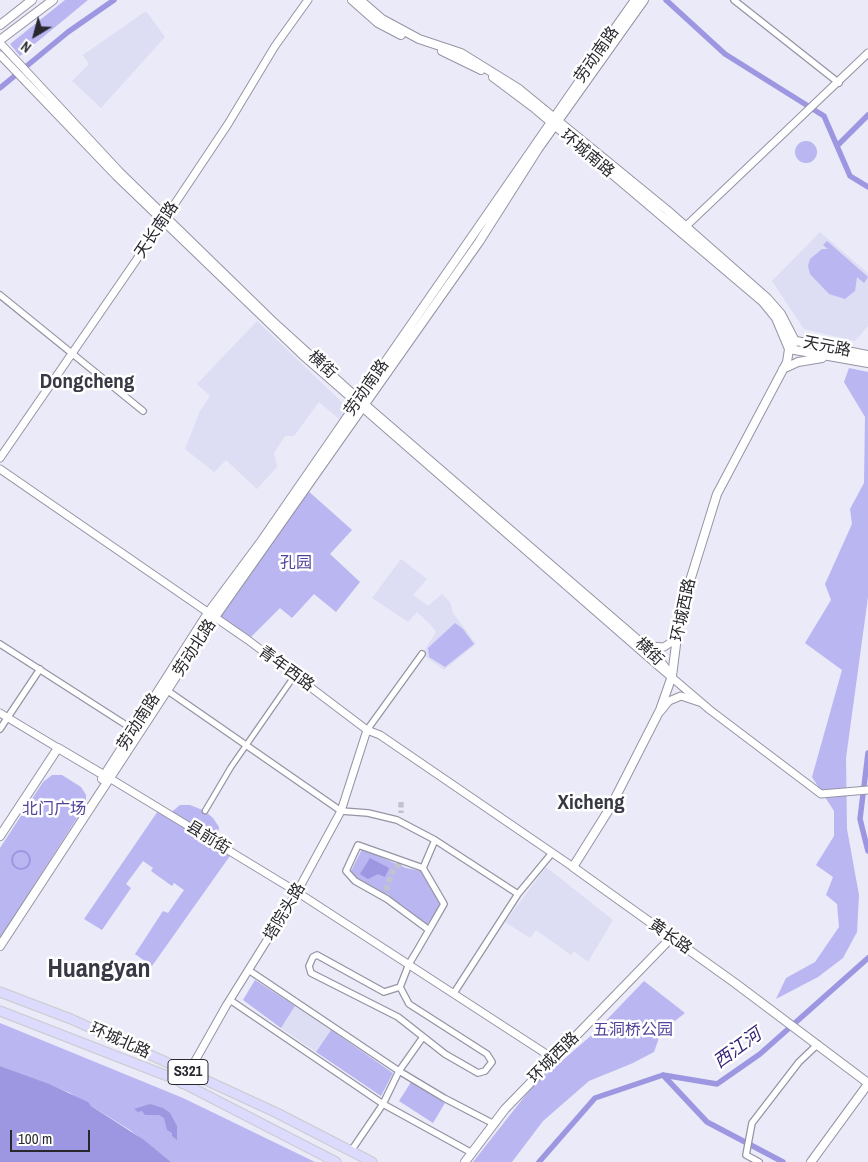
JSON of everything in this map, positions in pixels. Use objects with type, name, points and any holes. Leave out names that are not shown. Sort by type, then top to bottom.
[{"type":"main road","points":[[0,25],[32,0]]},
{"type":"main road","points":[[0,42],[52,0]]},
{"type":"main road","name":"环城南路","points":[[352,0],[378,24],[416,43],[459,58],[487,73],[554,122],[684,229],[763,302],[776,318],[789,349]]},
{"type":"main road","points":[[360,0],[389,23],[419,39],[461,53],[494,71],[554,122]]},
{"type":"main road","name":"劳动南路","points":[[360,404],[474,236],[638,2]]},
{"type":"main road","points":[[684,229],[767,298],[781,314],[795,341],[789,349]]},
{"type":"main road","name":"天元路","points":[[785,339],[868,355]]},
{"type":"main road","name":"天元路","points":[[789,349],[868,363]]},
{"type":"main road","name":"环城西路","points":[[574,867],[610,808],[656,717],[672,676],[678,628],[688,585],[717,494],[783,369],[789,349]]},
{"type":"main road","points":[[783,369],[798,362],[818,358],[841,358]]},
{"type":"main road","name":"劳动北路","points":[[0,946],[136,732],[168,691],[212,615],[360,404]]},
{"type":"main road","name":"劳动南路","points":[[136,732],[212,615]]},
{"type":"main road","points":[[0,836],[56,748]]},
{"type":"main road","name":"县前街","points":[[56,748],[107,779]]},
{"type":"main road","name":"黄长路","points":[[574,867],[818,1044]]},
{"type":"main road","name":"环城西路","points":[[465,1162],[494,1124],[534,1078],[671,938]]},
{"type":"main road","name":"环城北路","points":[[0,992],[70,1020],[188,1072],[277,1113],[372,1162]]},
{"type":"main road","name":"环城北路","points":[[0,1011],[182,1084],[336,1162]]},
{"type":"main road","points":[[812,1161],[868,1083],[818,1044]]},
{"type":"street","name":"天长南路","points":[[0,458],[228,124],[274,46],[308,0]]},
{"type":"street","points":[[734,0],[838,83]]},
{"type":"street","name":"横街","points":[[0,42],[13,64]]},
{"type":"street","points":[[684,229],[868,53]]},
{"type":"street","name":"横街","points":[[0,55],[13,64],[164,219],[360,404],[656,655],[672,676]]},
{"type":"street","points":[[0,295],[142,411]]},
{"type":"street","name":"青年西路","points":[[0,469],[212,615],[368,730],[380,735],[574,867]]},
{"type":"street","name":"横街","points":[[511,533],[672,676]]},
{"type":"street","points":[[632,636],[650,646],[664,647],[672,641],[678,628]]},
{"type":"street","points":[[0,644],[136,732]]},
{"type":"street","points":[[368,730],[422,654]]},
{"type":"street","points":[[0,729],[40,669]]},
{"type":"street","points":[[205,811],[246,746],[295,675]]},
{"type":"street","points":[[672,676],[706,706],[821,794],[868,790]]},
{"type":"street","points":[[168,691],[341,811],[368,813],[397,820],[434,840],[518,894]]},
{"type":"street","points":[[656,717],[669,701],[681,696],[706,706]]},
{"type":"street","name":"县前街","points":[[0,713],[56,748]]},
{"type":"street","name":"塔院头路","points":[[182,1084],[230,1000],[250,971],[297,892],[341,811],[368,730]]},
{"type":"street","name":"县前街","points":[[107,779],[119,784],[297,892],[554,1059]]},
{"type":"street","points":[[397,820],[402,813]]},
{"type":"street","points":[[423,868],[434,840]]},
{"type":"street","points":[[400,986],[408,1004],[487,1054],[492,1062],[485,1071],[478,1073],[445,1054],[398,1017],[311,973],[309,966],[313,957],[318,955],[384,992],[400,986],[410,964],[444,904],[423,868],[358,845],[346,871],[355,881],[387,900],[429,930]]},
{"type":"street","points":[[454,993],[518,894],[552,853]]},
{"type":"street","points":[[250,971],[399,1071],[444,1098],[494,1124]]},
{"type":"street","points":[[230,1000],[383,1104],[472,1153]]},
{"type":"street","points":[[351,1151],[383,1104],[399,1071],[423,1037]]},
{"type":"street","points":[[760,1162],[746,1155],[752,1123],[785,1078],[818,1044]]},
{"type":"shaded area","points":[[146,11],[165,37],[101,108],[72,81],[89,64],[83,55]]},
{"type":"shaded area","points":[[820,232],[868,273],[868,326],[855,341],[804,329],[772,281]]},
{"type":"shaded area","points":[[257,321],[348,408],[340,420],[319,402],[294,436],[285,436],[274,453],[277,467],[257,489],[226,460],[214,472],[185,449],[200,411],[210,396],[197,384]]},
{"type":"shaded area","points":[[301,554],[306,554],[311,559],[311,565],[307,570],[295,559]]},
{"type":"shaded area","points":[[401,559],[427,579],[413,595],[428,606],[442,594],[450,602],[453,613],[476,644],[444,670],[422,654],[436,632],[429,623],[417,612],[408,622],[372,598]]},
{"type":"shaded area","points":[[370,858],[389,868],[385,877],[378,874],[368,879],[360,874]]},
{"type":"shaded area","points":[[546,867],[613,920],[588,962],[574,951],[571,955],[536,930],[530,938],[505,922]]},
{"type":"shaded area","points":[[295,1006],[331,1030],[316,1052],[281,1028]]},
{"type":"shaded area","points":[[0,1066],[49,1084],[88,1102],[91,1106],[144,1140],[171,1162],[0,1162]]},
{"type":"shaded area","points":[[150,1104],[163,1108],[170,1113],[177,1126],[177,1140],[167,1130],[164,1118],[159,1115],[145,1115],[142,1111],[138,1112],[134,1109]]},
{"type":"green space","points":[[65,0],[88,0],[20,56],[10,44]]},
{"type":"green space","points":[[806,141],[814,144],[817,152],[814,160],[806,163],[798,160],[795,152],[798,144]]},
{"type":"green space","points":[[827,241],[868,277],[864,283],[857,277],[855,291],[845,299],[829,294],[810,274],[808,266],[810,259],[822,249],[828,249],[823,245]]},
{"type":"green space","points":[[849,368],[868,372],[868,597],[846,758],[847,829],[859,895],[857,932],[843,958],[818,977],[776,999],[786,978],[815,962],[839,927],[837,904],[826,895],[833,877],[816,865],[834,836],[834,811],[812,777],[842,670],[805,643],[831,600],[825,584],[852,524],[850,509],[864,483],[865,417],[844,382]]},
{"type":"green space","name":"孔园","points":[[306,489],[352,530],[330,554],[360,582],[336,612],[314,594],[292,618],[280,608],[248,640],[215,617]]},
{"type":"green space","points":[[455,623],[463,629],[474,644],[445,667],[429,657],[428,648]]},
{"type":"green space","name":"北门广场","points":[[52,775],[62,775],[81,787],[86,795],[86,804],[0,938],[0,848],[43,782]]},
{"type":"green space","points":[[180,805],[190,805],[205,811],[213,818],[219,827],[217,843],[232,853],[152,966],[135,954],[163,911],[168,913],[184,890],[174,883],[172,886],[151,871],[153,868],[143,861],[126,884],[131,888],[102,930],[84,919],[160,808],[169,814]]},
{"type":"green space","points":[[362,849],[406,868],[421,871],[441,904],[427,925],[403,906],[359,880],[351,871]]},
{"type":"green space","points":[[255,980],[295,1006],[281,1028],[243,1000]]},
{"type":"green space","name":"五洞桥公园","points":[[644,981],[685,1013],[661,1032],[654,1052],[589,1081],[543,1121],[512,1162],[473,1162],[532,1087],[594,1033]]},
{"type":"green space","points":[[0,1023],[183,1098],[315,1162],[171,1162],[130,1130],[70,1093],[0,1066]]},
{"type":"green space","points":[[331,1030],[393,1073],[381,1096],[316,1052]]},
{"type":"green space","points":[[411,1082],[445,1103],[433,1123],[399,1101]]},
{"type":"waterway","points":[[0,88],[68,32],[114,0]]},
{"type":"waterway","points":[[666,0],[725,54],[824,116],[850,176],[868,187]]},
{"type":"waterway","points":[[837,146],[868,115]]},
{"type":"waterway","name":"西江河","points":[[868,753],[860,819],[868,851]]},
{"type":"waterway","points":[[21,851],[27,854],[30,860],[27,866],[21,869],[15,866],[12,860],[15,854],[21,851]]},
{"type":"waterway","name":"西江河","points":[[539,1162],[595,1098],[663,1075],[717,1084],[760,1054],[868,958]]},
{"type":"waterway","points":[[663,1075],[707,1122],[783,1162]]},
{"type":"tunnel","points":[[401,802],[401,813]]},
{"type":"tunnel","points":[[387,899],[387,886],[394,869],[402,862]]},
{"type":"district","name":"Dongcheng","points":[[87,382]]},
{"type":"district","name":"Xicheng","points":[[591,803]]},
{"type":"district","name":"Huangyan","points":[[99,970]]}]
